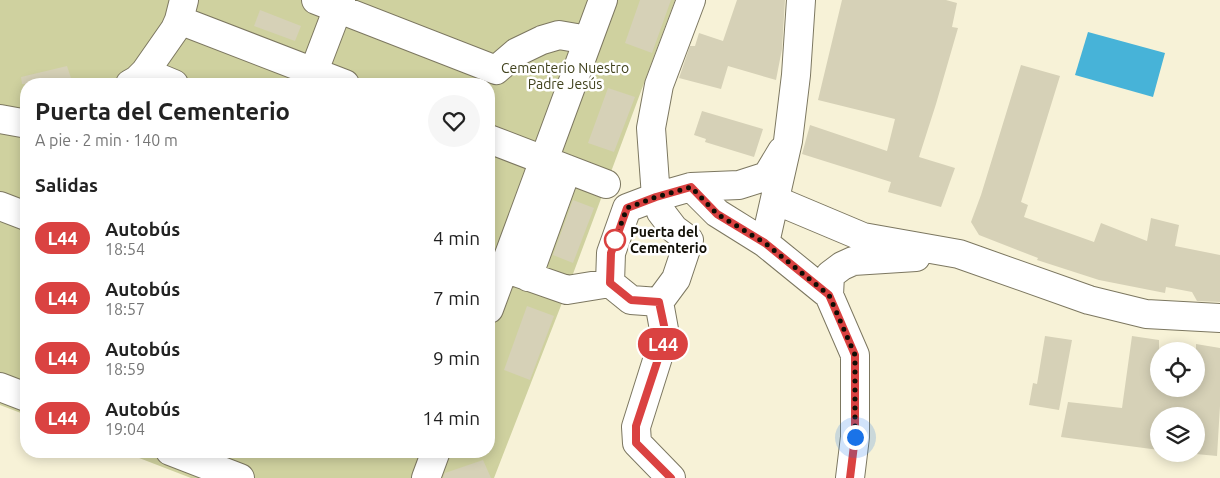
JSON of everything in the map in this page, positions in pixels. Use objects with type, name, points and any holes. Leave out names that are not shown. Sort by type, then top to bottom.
[{"type":"street","points":[[495,296],[555,164],[588,40],[603,0]]},
{"type":"street","points":[[689,240],[674,229],[661,212],[656,197],[651,128],[660,85],[691,0]]},
{"type":"street","points":[[765,243],[788,142],[802,0]]},
{"type":"street","points":[[137,78],[175,29],[181,10],[311,78],[332,3],[496,70],[517,52],[542,40],[558,35],[588,40]]},
{"type":"street","points":[[0,119],[20,123]]},
{"type":"street","points":[[495,141],[606,184]]},
{"type":"street","points":[[610,283],[611,253],[627,208],[691,187],[739,185],[767,176],[788,142]]},
{"type":"street","points":[[691,187],[717,214],[765,243],[829,295]]},
{"type":"street","points":[[775,200],[863,237],[959,254],[1089,300],[1146,314],[1220,318]]},
{"type":"street","points":[[0,206],[20,214]]},
{"type":"street","points":[[671,478],[636,443],[636,426],[666,335],[659,302],[676,279],[689,240],[716,226],[735,225]]},
{"type":"street","points":[[850,478],[855,437],[855,355],[829,295],[830,275],[853,261],[959,254]]},
{"type":"street","points":[[505,274],[567,290],[610,283],[631,300],[659,302]]},
{"type":"street","points":[[0,387],[20,395]]},
{"type":"street","points":[[188,458],[240,478]]},
{"type":"street","points":[[426,478],[433,458]]},
{"type":"green space","name":"Cementerio Nuestro Padre Jesús","points":[[0,0],[675,0],[567,290],[494,478],[191,478],[139,458],[495,458],[495,78],[20,78],[20,413],[0,405]]},
{"type":"water","points":[[1088,32],[1165,53],[1153,97],[1075,75]]},
{"type":"building","points":[[640,0],[671,0],[652,53],[625,43]]},
{"type":"building","points":[[737,0],[785,0],[782,49],[776,80],[728,66],[721,89],[679,78],[690,46],[695,46],[699,33],[723,41]]},
{"type":"building","points":[[842,0],[946,0],[957,3],[952,27],[958,28],[919,157],[955,168],[941,207],[888,192],[891,182],[802,154],[810,125],[887,151],[895,119],[818,100]]},
{"type":"building","points":[[260,10],[301,26],[295,41],[254,26]]},
{"type":"building","points":[[1021,65],[1060,76],[1021,202],[1028,205],[1024,217],[1094,242],[1101,223],[1147,241],[1151,218],[1179,225],[1175,246],[1220,255],[1220,302],[1197,301],[1192,292],[1166,287],[1165,293],[1099,280],[1037,260],[1038,258],[979,235],[971,222]]},
{"type":"building","points":[[67,66],[71,78],[21,78]]},
{"type":"building","points":[[608,88],[635,97],[614,152],[588,143]]},
{"type":"building","points":[[702,111],[763,129],[754,157],[705,142],[706,139],[694,135]]},
{"type":"building","points":[[573,200],[594,208],[573,263],[553,255]]},
{"type":"building","points":[[527,306],[554,316],[530,380],[504,370]]},
{"type":"building","points":[[1045,336],[1072,340],[1059,410],[1029,405],[1033,383],[1037,384]]},
{"type":"building","points":[[1132,336],[1159,340],[1159,342],[1150,342],[1150,397],[1205,397],[1205,346],[1220,348],[1220,406],[1217,456],[1205,455],[1205,407],[1150,407],[1150,449],[1061,437],[1068,402],[1122,408]]},
{"type":"building","points":[[483,460],[491,478],[443,478],[445,473]]},
{"type":"bus line","name":"L44","points":[[671,478],[636,443],[636,426],[666,335],[659,302],[631,300],[610,283],[611,253],[627,208],[691,187],[717,214],[765,243],[829,295],[855,355],[855,437],[850,478]]},
{"type":"place","name":"Puerta del Cementerio","points":[[615,240]]},
{"type":"route","points":[[615,240],[627,208],[691,187],[717,214],[765,243],[829,295],[855,355],[855,437]]}]
